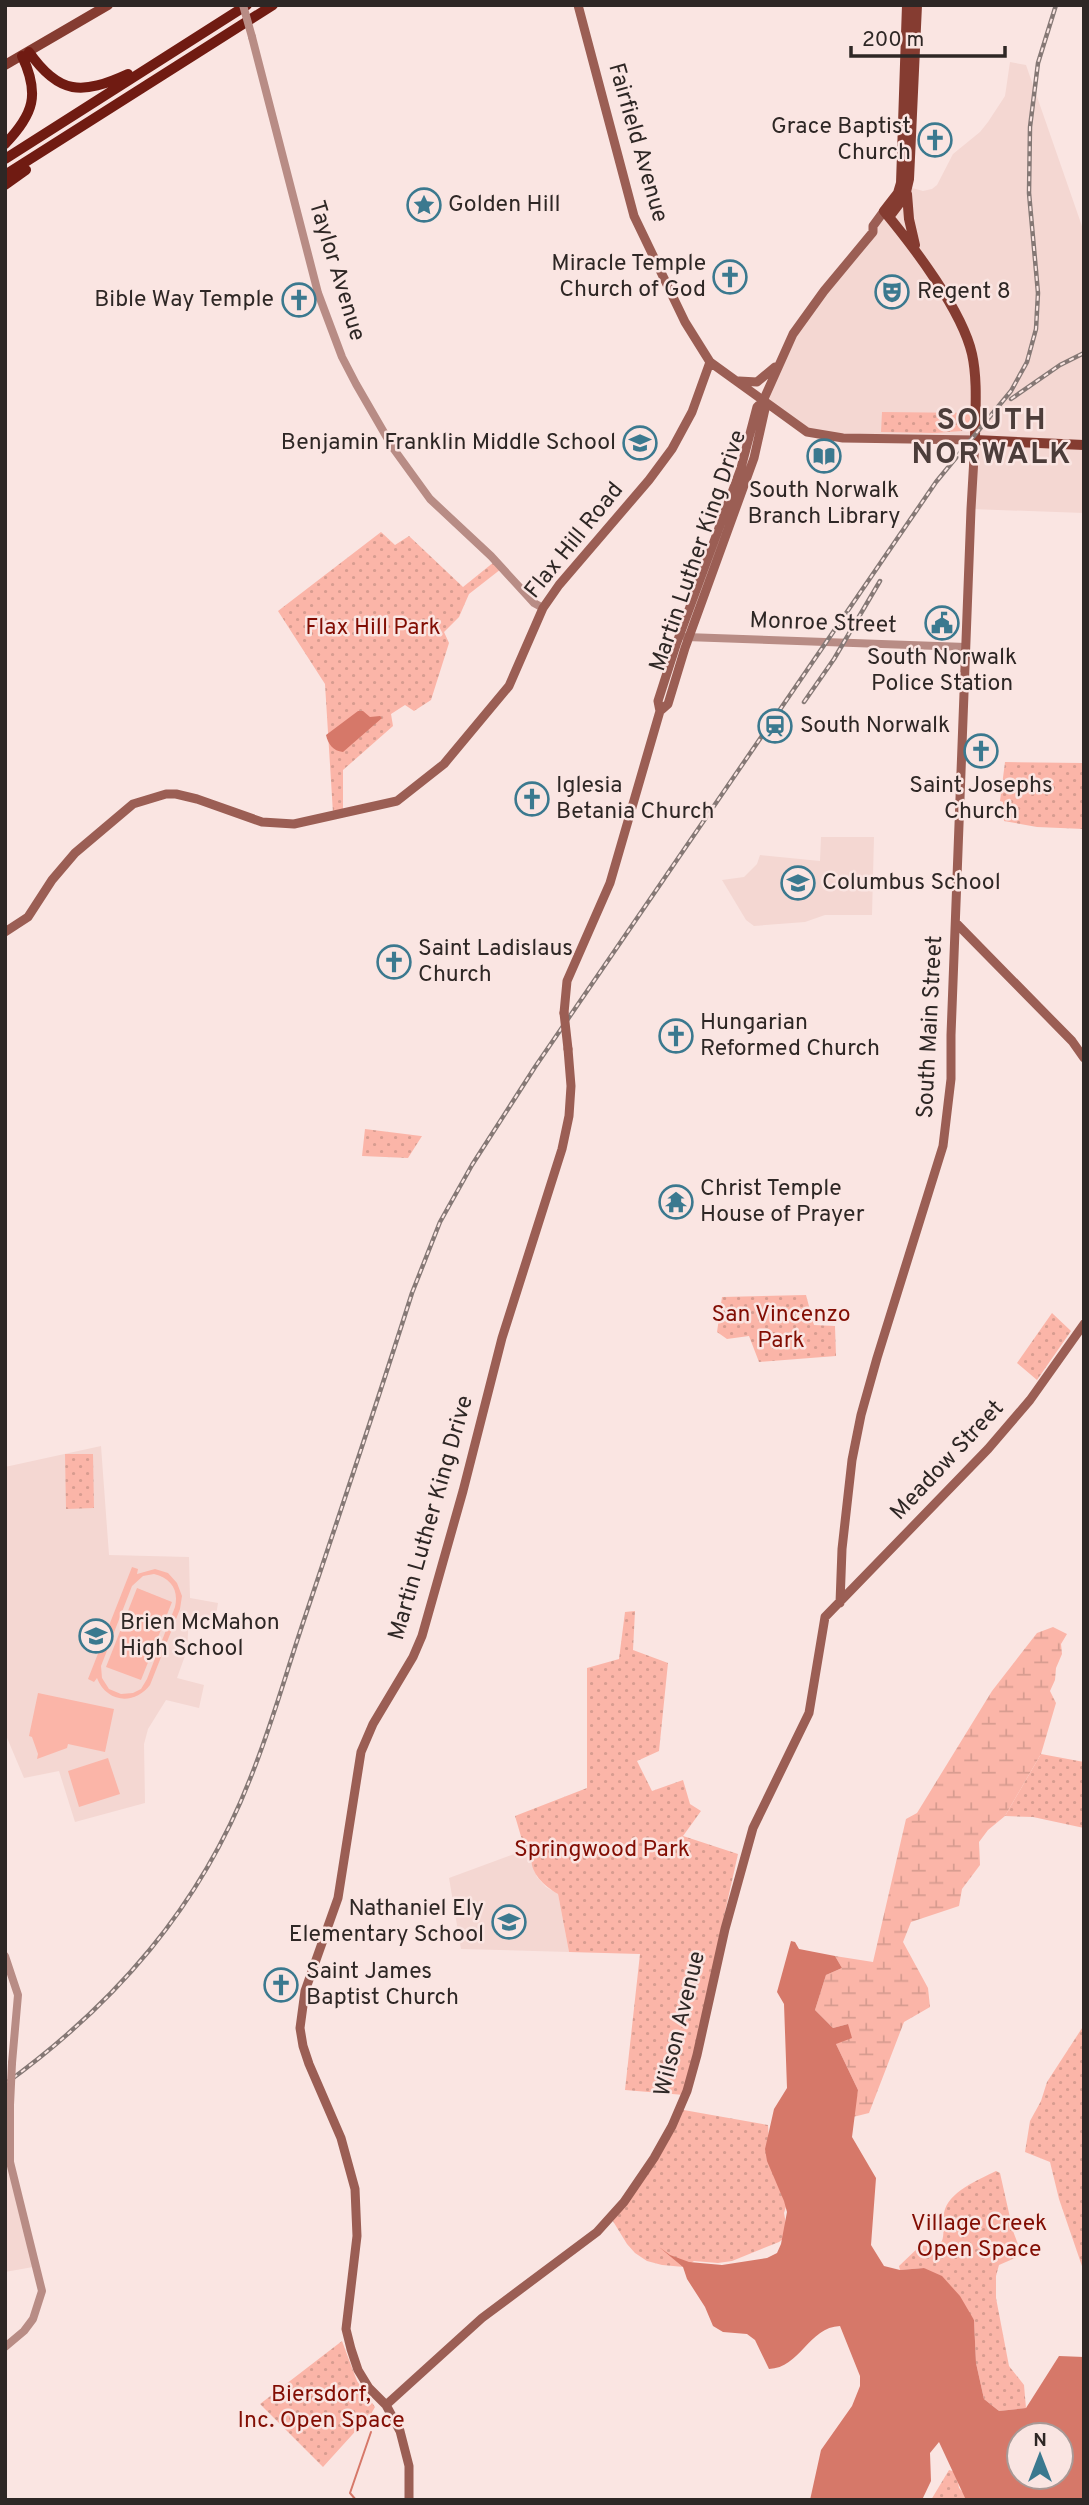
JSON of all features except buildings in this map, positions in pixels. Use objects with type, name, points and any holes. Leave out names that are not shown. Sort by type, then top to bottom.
[{"type":"highway","points":[[5,159],[245,5]]},
{"type":"highway","points":[[5,175],[273,5]]},
{"type":"highway","points":[[26,54],[53,80],[71,87],[88,87],[127,75],[222,21]]},
{"type":"highway","points":[[5,144],[24,122],[31,107],[26,54]]},
{"type":"highway","points":[[5,185],[133,94]]},
{"type":"main road","points":[[5,65],[108,5]]},
{"type":"main road","name":"Fairfield Avenue","points":[[579,5],[634,216],[681,313],[710,362]]},
{"type":"main road","points":[[906,5],[904,187],[918,255]]},
{"type":"main road","points":[[904,187],[917,5]]},
{"type":"main road","name":"Martin Luther King Drive","points":[[386,2405],[369,2388],[358,2370],[346,2329],[357,2236],[355,2189],[341,2138],[303,2046],[301,2011],[305,1991],[338,1898],[361,1752],[373,1724],[413,1657],[422,1636],[502,1338],[562,1149],[569,1116],[570,1086],[564,1013],[567,981],[610,883],[660,711],[659,701],[684,637],[741,468],[757,407],[763,401],[793,334],[820,296],[873,232],[873,226],[887,214],[904,187]]},
{"type":"main road","points":[[887,214],[918,255],[965,333],[972,354],[975,440]]},
{"type":"main road","points":[[710,362],[807,432],[827,436],[1084,445]]},
{"type":"main road","name":"Flax Hill Road","points":[[5,932],[27,917],[52,880],[85,842],[120,813],[148,798],[166,794],[186,795],[262,822],[284,825],[397,801],[450,758],[509,686],[543,608],[567,575],[649,480],[672,449],[692,412],[710,362]]},
{"type":"main road","points":[[735,380],[757,382],[778,363]]},
{"type":"main road","name":"South Main Street","points":[[840,1603],[846,1494],[861,1415],[946,1128],[951,1079],[975,440]]},
{"type":"main road","points":[[956,923],[1072,1041],[1084,1058]]},
{"type":"main road","name":"Meadow Street","points":[[827,1614],[988,1449],[1022,1410],[1084,1324]]},
{"type":"main road","name":"Wilson Avenue","points":[[386,2405],[482,2318],[588,2240],[608,2221],[625,2202],[664,2140],[683,2102],[695,2063],[724,1929],[751,1835],[762,1807],[800,1735],[814,1697],[821,1635],[827,1614]]},
{"type":"main road","points":[[386,2405],[406,2449],[409,2500]]},
{"type":"street","name":"Taylor Avenue","points":[[245,5],[318,293],[342,357],[393,448],[430,499],[491,556],[534,603],[543,608]]},
{"type":"street","name":"Monroe Street","points":[[684,637],[966,647]]},
{"type":"street","points":[[5,1956],[18,1995],[12,2063],[10,2162],[42,2291],[33,2319],[24,2332],[5,2347]]},
{"type":"shaded area","points":[[1010,62],[1026,65],[1084,232],[1084,513],[971,509],[975,440],[807,432],[763,401],[780,358],[905,186],[923,191],[932,189],[937,185],[953,154],[988,122],[1005,96]]},
{"type":"shaded area","points":[[358,711],[363,711],[370,717],[382,718],[343,752],[334,749],[326,735]]},
{"type":"shaded area","name":"Columbus School","points":[[821,837],[874,837],[872,915],[825,915],[805,922],[754,926],[746,920],[722,880],[744,877],[757,864],[760,855],[820,861]]},
{"type":"shaded area","name":"Brien McMahon High School","points":[[101,1446],[109,1555],[189,1557],[190,1598],[218,1603],[215,1621],[189,1617],[187,1650],[177,1678],[204,1685],[199,1708],[166,1700],[148,1729],[144,1744],[145,1803],[75,1822],[59,1771],[24,1778],[5,1733],[5,1467]]},
{"type":"shaded area","name":"Nathaniel Ely Elementary School","points":[[525,1850],[531,1855],[537,1877],[546,1887],[558,1894],[569,1952],[461,1949],[449,1878]]},
{"type":"shaded area","points":[[791,1941],[795,1942],[799,1949],[835,1956],[842,1968],[826,1975],[815,2010],[833,2028],[848,2024],[852,2038],[836,2044],[858,2090],[852,2137],[876,2178],[871,2245],[884,2266],[900,2270],[924,2268],[942,2276],[960,2296],[974,2320],[976,2363],[984,2399],[999,2411],[1026,2408],[1059,2356],[1084,2357],[1084,2500],[966,2500],[939,2442],[930,2453],[931,2481],[922,2500],[810,2500],[821,2450],[852,2406],[860,2386],[860,2376],[840,2326],[820,2333],[789,2362],[769,2369],[755,2340],[747,2334],[723,2332],[713,2326],[683,2267],[659,2247],[670,2255],[689,2262],[722,2265],[767,2258],[777,2253],[787,2212],[765,2149],[774,2109],[787,2088],[784,2004],[777,1992]]},
{"type":"shaded area","points":[[6,2157],[33,2267],[5,2272]]},
{"type":"green space","points":[[882,412],[975,413],[962,431],[935,433],[881,432]]},
{"type":"green space","name":"Flax Hill Park","points":[[381,532],[395,545],[409,536],[463,587],[494,562],[501,569],[469,594],[459,617],[444,632],[449,643],[431,700],[414,711],[405,705],[391,714],[393,726],[343,770],[343,811],[333,813],[325,684],[278,611]]},
{"type":"green space","points":[[1005,762],[1084,763],[1084,829],[1037,827],[1004,821],[1003,802],[1000,801]]},
{"type":"green space","points":[[365,1129],[422,1136],[408,1158],[362,1156]]},
{"type":"green space","name":"San Vincenzo Park","points":[[806,1295],[814,1325],[835,1326],[836,1356],[759,1362],[749,1336],[727,1339],[717,1332],[722,1297]]},
{"type":"green space","points":[[1052,1313],[1071,1331],[1037,1380],[1017,1363]]},
{"type":"green space","points":[[65,1454],[93,1454],[94,1508],[66,1509]]},
{"type":"green space","points":[[132,1567],[138,1569],[137,1574],[155,1569],[168,1573],[177,1583],[182,1596],[180,1609],[150,1685],[136,1696],[121,1698],[107,1692],[97,1678],[94,1682],[88,1679]],"holes":[[[154,1574],[165,1578],[175,1590],[175,1607],[141,1689],[121,1694],[109,1689],[102,1678],[101,1666],[132,1586],[143,1576]]]},
{"type":"green space","points":[[137,1588],[172,1602],[141,1680],[106,1667]]},
{"type":"green space","name":"Springwood Park","points":[[635,1611],[633,1650],[668,1663],[659,1751],[637,1761],[652,1791],[683,1780],[690,1804],[701,1811],[683,1836],[738,1854],[684,2095],[625,2090],[640,1954],[569,1952],[558,1894],[535,1873],[531,1855],[525,1850],[515,1816],[587,1788],[587,1668],[619,1659],[625,1612]]},
{"type":"green space","points":[[1053,1627],[1067,1634],[1061,1644],[1062,1654],[1050,1691],[1056,1703],[1041,1754],[1005,1816],[988,1830],[979,1842],[980,1865],[962,1889],[959,1906],[911,1922],[903,1942],[928,1988],[930,2007],[904,2022],[869,2113],[853,2117],[858,2090],[836,2044],[848,2024],[833,2028],[815,2010],[826,1975],[842,1968],[835,1956],[873,1962],[906,1819],[917,1813],[992,1691],[1037,1633]]},
{"type":"green space","points":[[38,1693],[114,1709],[105,1752],[68,1744],[67,1748],[37,1759],[38,1754],[32,1737],[29,1736]]},
{"type":"green space","points":[[1041,1754],[1084,1762],[1084,1828],[1033,1817],[1005,1816]]},
{"type":"green space","points":[[108,1758],[120,1794],[79,1807],[68,1771]]},
{"type":"green space","points":[[1084,2025],[1084,2272],[1059,2199],[1050,2162],[1025,2152],[1030,2121],[1047,2082]]},
{"type":"green space","points":[[678,2109],[768,2125],[769,2142],[789,2197],[784,2213],[788,2235],[779,2242],[732,2261],[694,2261],[684,2267],[647,2261],[627,2244],[611,2218],[633,2193]]},
{"type":"green space","name":"Village Creek Open Space","points":[[996,2171],[1000,2173],[1013,2231],[1022,2255],[999,2265],[996,2298],[1009,2366],[1024,2385],[1026,2408],[999,2411],[984,2399],[976,2363],[974,2320],[924,2268],[900,2270],[899,2266],[921,2245],[931,2247],[942,2241],[944,2213],[951,2199]]},
{"type":"green space","name":"Biersdorf, Inc. Open Space","points":[[342,2341],[357,2381],[375,2407],[323,2467],[260,2404]]},
{"type":"green space","points":[[949,2470],[956,2472],[959,2488],[970,2500],[931,2500]]},
{"type":"waterway","points":[[356,2500],[350,2493],[371,2432]]},
{"type":"railway","points":[[5,2084],[83,2021],[150,1950],[180,1911],[230,1826],[265,1738],[412,1293],[440,1222],[472,1165],[535,1067],[936,482],[1011,391],[1027,362],[1036,329],[1038,293],[1029,193],[1030,127],[1038,63],[1056,5]]},
{"type":"railway","points":[[1011,399],[1060,365],[1084,353]]},
{"type":"railway","points":[[804,702],[834,659],[880,581]]},
{"type":"place","name":"Grace Baptist Church","points":[[935,140]]},
{"type":"place","name":"Golden Hill","points":[[424,205]]},
{"type":"place","name":"Miracle Temple Church of God","points":[[730,277]]},
{"type":"place","name":"Regent 8","points":[[892,292]]},
{"type":"place","name":"Bible Way Temple","points":[[299,300]]},
{"type":"place","name":"Benjamin Franklin Middle School","points":[[640,443]]},
{"type":"place","name":"South Norwalk Branch Library","points":[[824,456]]},
{"type":"place","name":"South Norwalk Police Station","points":[[942,623]]},
{"type":"place","name":"South Norwalk","points":[[775,726]]},
{"type":"place","name":"Saint Josephs Church","points":[[981,751]]},
{"type":"place","name":"Iglesia Betania Church","points":[[532,799]]},
{"type":"place","name":"Columbus School","points":[[798,883]]},
{"type":"place","name":"Saint Ladislaus Church","points":[[394,962]]},
{"type":"place","name":"Hungarian Reformed Church","points":[[676,1036]]},
{"type":"place","name":"Christ Temple House of Prayer","points":[[676,1202]]},
{"type":"place","name":"Brien McMahon High School","points":[[96,1636]]},
{"type":"place","name":"Nathaniel Ely Elementary School","points":[[509,1922]]},
{"type":"place","name":"Saint James Baptist Church","points":[[281,1985]]},
{"type":"district","name":"SOUTH NORWALK","points":[[992,438]]}]
